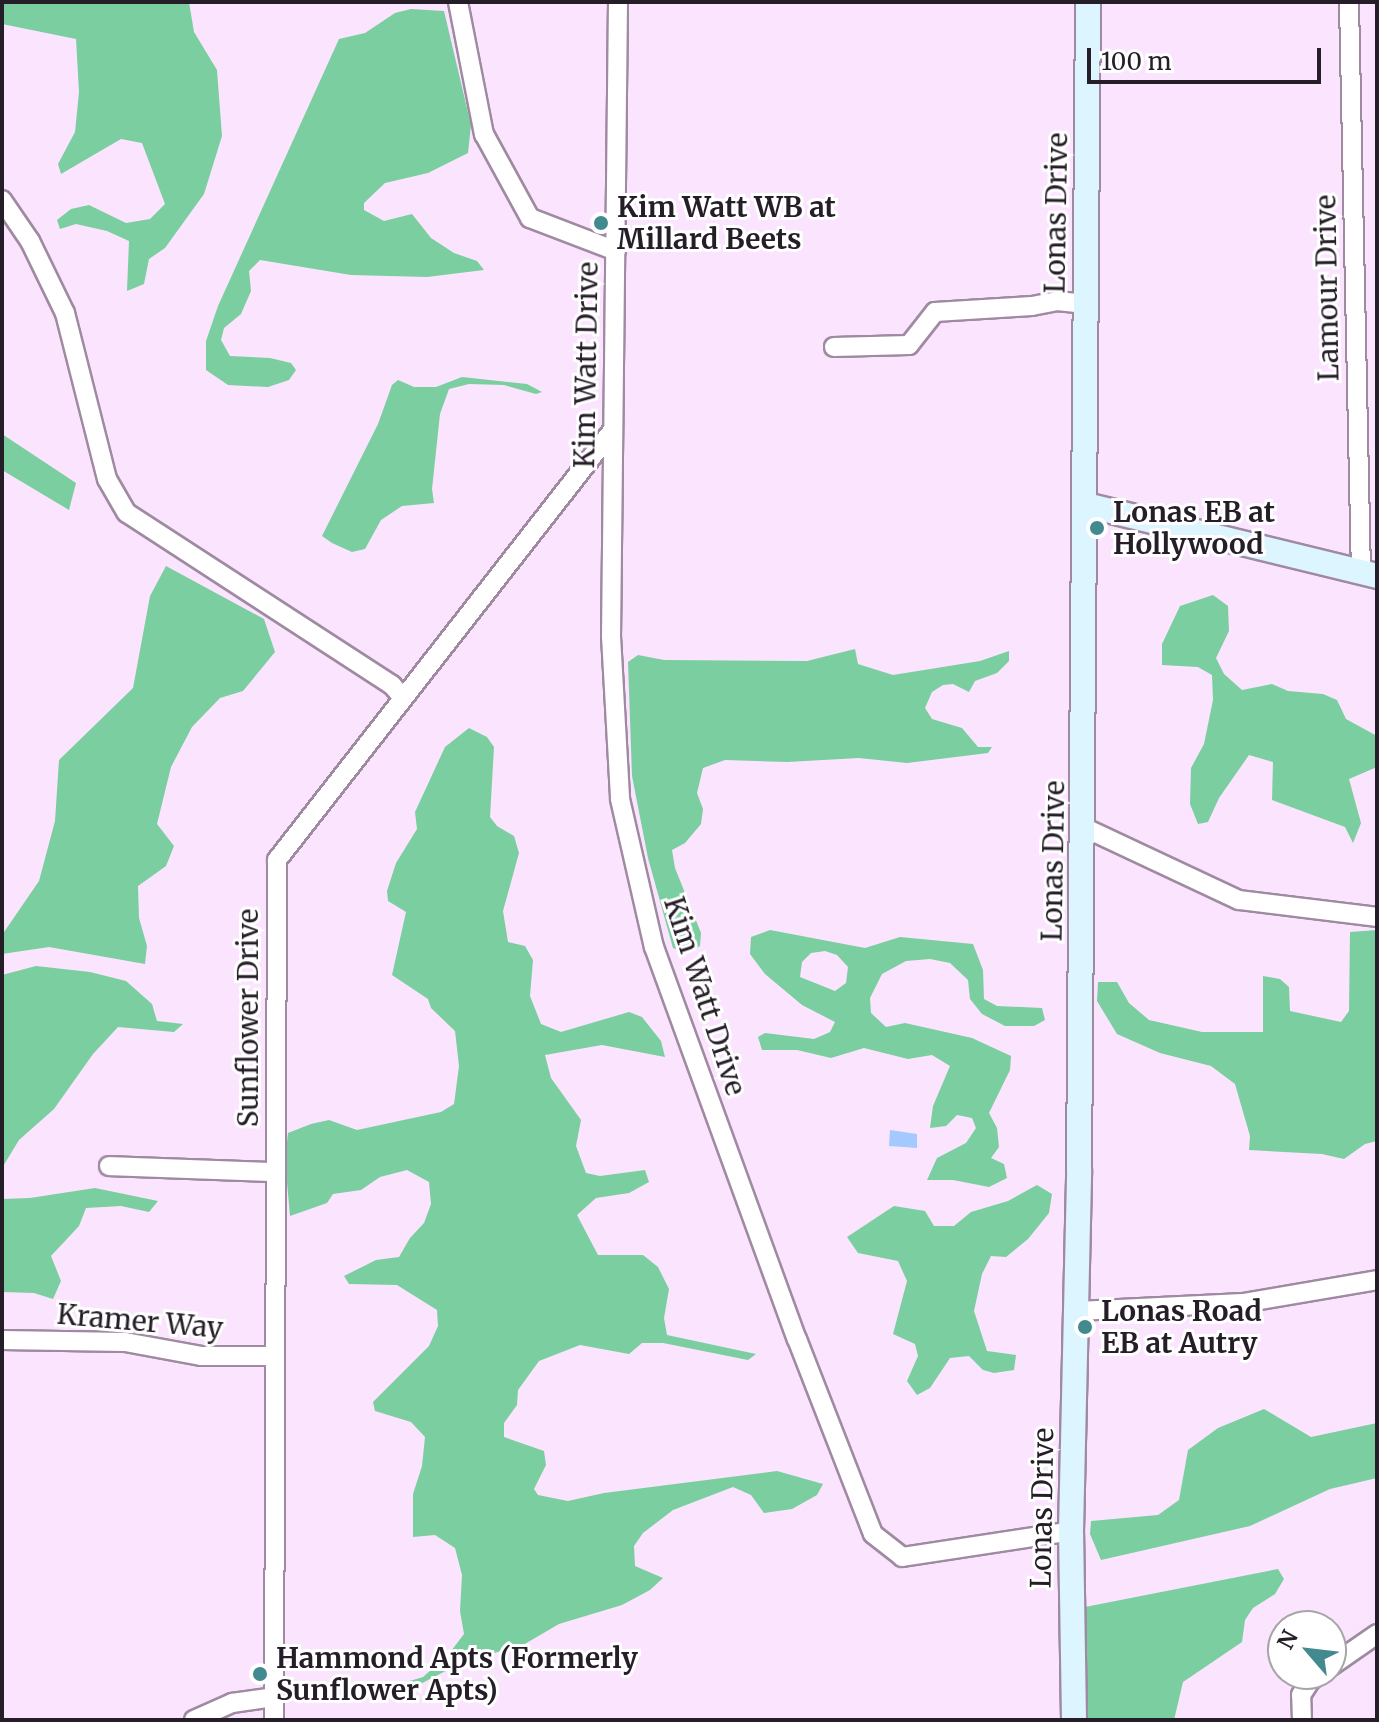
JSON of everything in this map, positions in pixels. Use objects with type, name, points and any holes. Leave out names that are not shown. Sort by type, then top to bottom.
[{"type":"street","points":[[458,2],[484,134],[530,218],[616,251]]},
{"type":"street","name":"Kim Watt Drive","points":[[618,2],[611,636],[620,799],[654,947],[797,1339],[873,1534],[902,1557],[1071,1531]]},
{"type":"street","name":"Lonas Drive","points":[[1074,1720],[1071,1531],[1083,827],[1088,2]]},
{"type":"street","name":"Lamour Drive","points":[[1349,2],[1369,575]]},
{"type":"street","points":[[2,200],[30,241],[65,313],[107,479],[127,513],[392,685],[403,698]]},
{"type":"street","points":[[834,347],[909,345],[935,312],[1032,306],[1057,301],[1086,304]]},
{"type":"street","name":"Sunflower Drive","points":[[274,1720],[277,860],[612,431]]},
{"type":"street","points":[[1086,505],[1369,575]]},
{"type":"street","points":[[1083,827],[1239,900],[1377,917]]},
{"type":"street","points":[[109,1166],[275,1172]]},
{"type":"street","points":[[1077,1311],[1243,1303],[1377,1280]]},
{"type":"street","name":"Kramer Way","points":[[2,1340],[125,1342],[201,1356],[273,1356]]},
{"type":"street","points":[[1347,1655],[1377,1634]]},
{"type":"street","points":[[1302,1720],[1301,1695],[1304,1690]]},
{"type":"street","points":[[194,1720],[232,1703],[274,1697]]},
{"type":"green space","points":[[2,2],[189,2],[194,32],[217,70],[222,136],[204,194],[165,248],[149,259],[144,284],[127,291],[129,241],[107,231],[76,224],[60,229],[57,220],[71,209],[89,205],[126,223],[150,219],[165,204],[142,143],[121,139],[61,174],[58,164],[75,132],[79,92],[76,39],[2,24]]},
{"type":"green space","points":[[411,9],[444,11],[471,125],[468,153],[428,173],[385,183],[364,203],[364,210],[384,221],[412,214],[431,238],[454,253],[477,261],[484,270],[427,277],[351,275],[260,260],[249,271],[251,291],[241,314],[224,328],[221,340],[230,356],[270,358],[291,363],[296,370],[289,380],[268,387],[228,385],[206,370],[206,341],[218,306],[339,39],[365,33],[395,13]]},
{"type":"green space","points":[[462,377],[527,384],[542,392],[536,394],[504,385],[469,384],[449,389],[440,414],[432,489],[434,503],[402,506],[381,520],[365,549],[352,552],[322,536],[378,424],[392,385],[398,380],[414,387],[436,387]]},
{"type":"green space","points":[[2,434],[76,483],[69,510],[2,470]]},
{"type":"green space","points":[[166,566],[264,619],[275,652],[243,691],[220,698],[192,727],[171,767],[157,824],[174,846],[166,866],[138,886],[139,918],[147,946],[145,964],[49,947],[2,954],[2,935],[39,881],[55,821],[59,760],[133,688],[150,596]]},
{"type":"green space","points":[[1213,595],[1228,606],[1229,631],[1216,658],[1224,674],[1242,690],[1272,684],[1288,691],[1323,694],[1337,700],[1346,719],[1377,736],[1377,767],[1349,779],[1361,823],[1353,843],[1345,827],[1272,800],[1273,762],[1249,755],[1219,798],[1208,822],[1198,824],[1190,804],[1191,768],[1204,744],[1213,700],[1212,675],[1198,667],[1162,665],[1162,644],[1180,606]]},
{"type":"green space","points":[[855,649],[858,664],[893,675],[980,661],[1009,651],[1009,661],[997,673],[975,681],[969,692],[953,684],[943,685],[932,692],[925,708],[932,719],[962,728],[978,747],[992,747],[988,753],[907,763],[859,758],[787,762],[725,760],[703,768],[697,793],[703,809],[701,824],[685,843],[672,850],[675,868],[701,933],[700,946],[686,953],[673,948],[648,858],[632,776],[628,662],[638,655],[664,660],[807,661]]},
{"type":"green space","points":[[469,728],[487,737],[494,747],[490,817],[497,826],[514,836],[519,853],[503,911],[508,942],[525,946],[533,960],[530,996],[541,1024],[561,1032],[629,1012],[642,1017],[661,1041],[665,1057],[602,1045],[545,1055],[551,1078],[581,1120],[576,1146],[586,1173],[600,1176],[645,1170],[649,1182],[629,1193],[596,1198],[577,1215],[598,1255],[643,1255],[658,1267],[669,1289],[664,1318],[667,1335],[756,1354],[748,1360],[663,1343],[642,1343],[629,1354],[580,1345],[539,1361],[518,1390],[517,1405],[504,1423],[504,1437],[544,1451],[546,1465],[534,1489],[538,1495],[568,1501],[604,1493],[777,1471],[823,1484],[817,1495],[792,1509],[764,1513],[751,1495],[733,1487],[673,1510],[643,1533],[634,1546],[635,1566],[663,1578],[650,1590],[622,1605],[559,1624],[523,1645],[465,1661],[399,1695],[393,1686],[423,1677],[448,1655],[464,1634],[460,1611],[462,1575],[455,1548],[435,1535],[413,1537],[413,1494],[422,1466],[425,1437],[411,1422],[375,1411],[373,1402],[429,1346],[438,1326],[437,1310],[397,1285],[349,1284],[344,1276],[376,1260],[399,1257],[424,1223],[431,1204],[429,1182],[407,1170],[380,1177],[361,1190],[333,1194],[327,1203],[290,1216],[285,1160],[288,1133],[311,1124],[329,1120],[357,1130],[441,1112],[454,1104],[459,1066],[455,1031],[431,1008],[428,999],[392,975],[406,912],[388,901],[387,891],[396,863],[417,829],[415,812],[445,747]]},
{"type":"green space","points":[[770,930],[865,948],[900,937],[973,944],[983,970],[984,999],[997,1006],[1042,1008],[1045,1020],[1034,1026],[1005,1026],[982,1014],[970,999],[968,980],[950,963],[930,959],[906,961],[882,974],[870,998],[871,1013],[886,1027],[905,1023],[972,1038],[1011,1056],[1010,1070],[989,1113],[997,1128],[999,1147],[991,1158],[1004,1164],[1007,1178],[989,1187],[953,1180],[927,1180],[937,1158],[966,1143],[976,1128],[972,1118],[957,1115],[946,1126],[930,1128],[933,1106],[950,1066],[932,1055],[908,1059],[864,1048],[831,1058],[797,1050],[762,1050],[758,1037],[765,1033],[814,1039],[830,1032],[835,1022],[802,1005],[765,974],[750,954],[751,937]],"holes":[[[825,951],[837,955],[848,967],[846,983],[835,991],[800,977],[802,962],[811,953]]]},
{"type":"green space","points":[[1377,930],[1377,1141],[1365,1144],[1344,1159],[1322,1154],[1249,1150],[1250,1136],[1235,1084],[1211,1066],[1160,1053],[1117,1034],[1097,1001],[1098,982],[1117,982],[1129,1003],[1149,1020],[1202,1032],[1263,1032],[1263,976],[1280,979],[1289,987],[1290,1011],[1341,1022],[1349,1011],[1350,932]]},
{"type":"green space","points":[[36,966],[90,972],[126,981],[152,1004],[157,1021],[183,1024],[174,1032],[118,1027],[93,1054],[54,1109],[19,1140],[2,1168],[2,975]]},
{"type":"green space","points":[[1037,1185],[1052,1194],[1049,1213],[1028,1239],[1006,1257],[991,1256],[982,1274],[974,1311],[987,1351],[1016,1355],[1014,1370],[994,1373],[983,1370],[969,1356],[950,1358],[930,1388],[917,1395],[907,1381],[918,1356],[915,1344],[893,1334],[907,1281],[898,1261],[858,1253],[847,1237],[894,1206],[925,1211],[934,1226],[954,1226],[971,1212],[1008,1201]]},
{"type":"green space","points":[[95,1188],[158,1201],[149,1212],[121,1206],[86,1208],[79,1226],[51,1256],[61,1281],[53,1299],[34,1293],[2,1292],[2,1199]]},
{"type":"green space","points":[[1264,1409],[1311,1437],[1377,1423],[1377,1478],[1330,1489],[1250,1526],[1101,1560],[1090,1534],[1091,1521],[1158,1515],[1179,1500],[1188,1450],[1218,1428]]},
{"type":"green space","points":[[1278,1569],[1284,1579],[1275,1594],[1253,1608],[1245,1620],[1242,1642],[1183,1682],[1174,1720],[1087,1720],[1085,1607]]},
{"type":"water","points":[[890,1130],[917,1134],[917,1148],[889,1146]]},
{"type":"place","name":"Kim Watt WB at Millard Beets","points":[[601,223]]},
{"type":"place","name":"Lonas EB at Hollywood","points":[[1097,528]]},
{"type":"place","name":"Lonas Road EB at Autry","points":[[1085,1327]]},
{"type":"place","name":"Hammond Apts (Formerly Sunflower Apts)","points":[[260,1674]]}]
